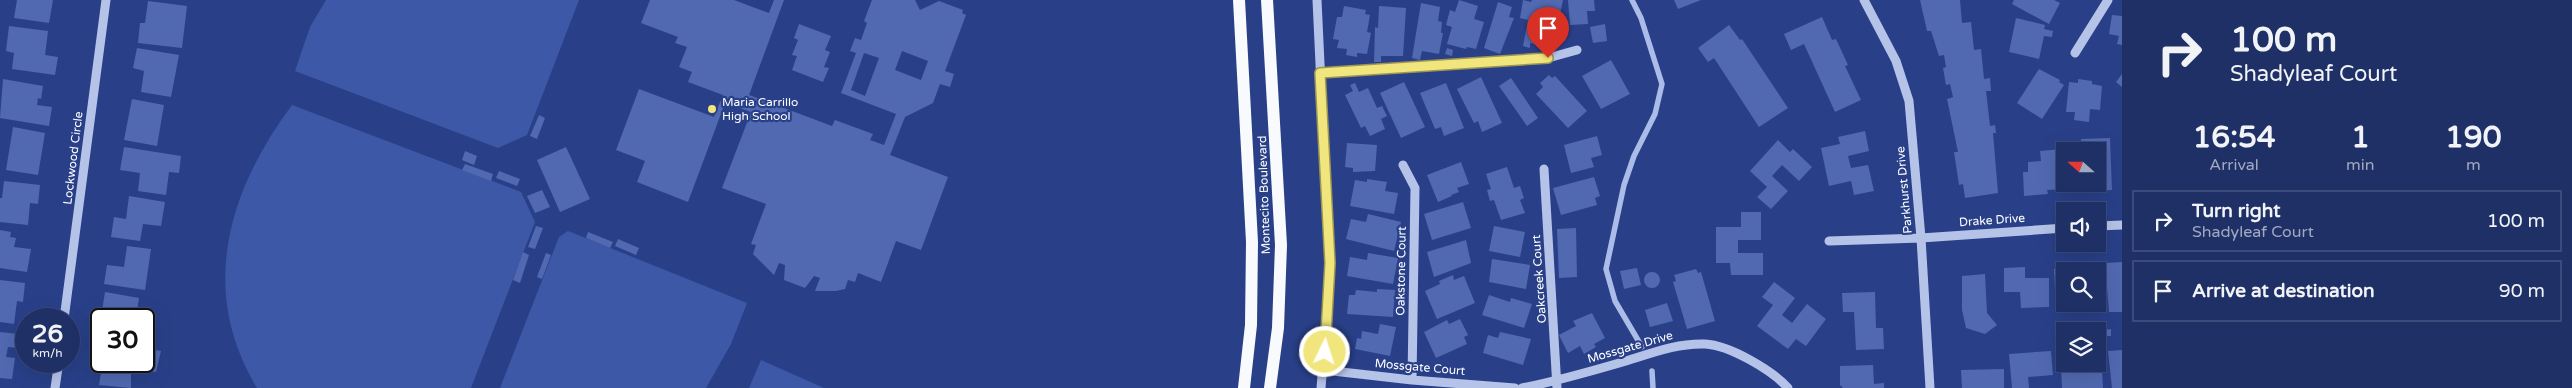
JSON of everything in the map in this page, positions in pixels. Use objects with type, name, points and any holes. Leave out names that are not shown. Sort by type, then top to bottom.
[{"type":"main road","name":"Montecito Boulevard","points":[[1239,0],[1252,242],[1251,325],[1244,388]]},
{"type":"main road","name":"Montecito Boulevard","points":[[1267,0],[1281,245],[1278,328],[1270,388]]},
{"type":"street","name":"Lockwood Circle","points":[[65,308],[106,0]]},
{"type":"street","points":[[1317,0],[1330,277],[1324,370],[1321,388]]},
{"type":"street","name":"Parkhurst Drive","points":[[1864,0],[1896,61],[1909,101],[1921,238],[1930,388]]},
{"type":"street","points":[[2075,53],[2108,0]]},
{"type":"street","points":[[1320,73],[1548,58],[1577,50]]},
{"type":"street","name":"Oakstone Court","points":[[1403,165],[1414,188],[1412,380]]},
{"type":"street","name":"Oakcreek Court","points":[[1544,169],[1557,384]]},
{"type":"street","points":[[2106,226],[2122,225]]},
{"type":"street","name":"Drake Drive","points":[[1829,241],[1921,238],[2056,229]]},
{"type":"street","name":"Mossgate Drive","points":[[1557,384],[1680,345],[1707,344],[1748,358],[1778,376],[1788,388]]},
{"type":"street","name":"Mossgate Court","points":[[1324,370],[1412,380],[1515,388]]},
{"type":"street","points":[[55,388],[57,373]]},
{"type":"street","points":[[1522,388],[1557,384]]},
{"type":"shaded area","points":[[326,0],[579,0],[527,135],[498,148],[295,71],[310,27]]},
{"type":"shaded area","points":[[292,105],[521,192],[535,222],[471,388],[257,388],[239,351],[229,315],[225,278],[228,242],[237,206],[251,172],[270,138]]},
{"type":"shaded area","points":[[568,231],[747,303],[731,344],[706,388],[500,388],[559,237]]},
{"type":"shaded area","points":[[761,360],[824,388],[749,388]]},
{"type":"building","points":[[17,0],[53,0],[49,23],[14,18]]},
{"type":"building","points":[[650,0],[734,0],[769,13],[774,0],[784,0],[749,95],[832,126],[835,120],[873,134],[870,140],[884,145],[896,114],[841,93],[856,53],[850,51],[855,38],[861,40],[867,23],[864,21],[872,0],[915,0],[920,10],[939,1],[963,10],[962,13],[966,15],[945,71],[954,74],[950,87],[940,84],[933,103],[905,117],[890,155],[948,177],[921,250],[896,241],[881,282],[858,273],[855,282],[848,280],[845,289],[836,291],[815,291],[820,278],[814,276],[805,288],[784,280],[785,265],[779,263],[774,275],[753,254],[756,245],[751,244],[766,204],[722,188],[751,112],[725,103],[688,202],[637,182],[645,161],[616,150],[639,89],[714,117],[723,95],[688,82],[692,72],[679,67],[687,47],[675,43],[678,37],[641,23]],"holes":[[[902,51],[928,61],[921,80],[895,70]],[[864,53],[879,58],[865,96],[851,90]]]},
{"type":"building","points":[[1459,0],[1478,6],[1474,19],[1484,22],[1476,49],[1467,47],[1466,49],[1447,44],[1452,27],[1446,25],[1450,10],[1455,12]]},
{"type":"building","points":[[1523,0],[1531,2],[1532,0],[1563,0],[1554,42],[1545,40],[1544,46],[1530,43],[1530,48],[1523,46],[1528,20],[1520,18]]},
{"type":"building","points":[[1568,0],[1594,0],[1595,11],[1587,11],[1588,24],[1570,25]]},
{"type":"building","points":[[1674,0],[1701,0],[1678,9]]},
{"type":"building","points":[[1920,0],[1960,0],[1962,23],[1971,22],[1974,50],[1981,49],[1984,79],[1990,78],[1991,91],[1986,91],[1990,126],[1995,125],[1996,133],[1993,133],[1998,193],[1965,198],[1963,184],[1959,185],[1954,152],[1958,152],[1947,99],[1953,97],[1950,84],[1946,85],[1943,68],[1946,67],[1944,55],[1939,56],[1931,31],[1927,31]]},
{"type":"building","points":[[2014,0],[2054,0],[2060,3],[2049,24],[2012,4]]},
{"type":"building","points":[[148,1],[187,6],[182,48],[138,43],[140,23],[145,23]]},
{"type":"building","points":[[1498,2],[1512,7],[1509,17],[1514,18],[1500,54],[1484,48]]},
{"type":"building","points":[[1421,3],[1440,7],[1438,21],[1442,22],[1441,33],[1443,33],[1439,54],[1422,51],[1420,60],[1412,58]]},
{"type":"building","points":[[1344,6],[1366,10],[1365,14],[1370,15],[1367,32],[1371,33],[1367,54],[1357,53],[1357,57],[1346,55],[1347,49],[1337,48],[1339,40],[1333,39],[1337,17],[1342,17]]},
{"type":"building","points":[[1379,6],[1406,8],[1403,56],[1381,56],[1381,62],[1374,62],[1375,27],[1378,28]]},
{"type":"building","points":[[2112,15],[2122,16],[2122,45],[2117,44],[2119,36],[2109,34]]},
{"type":"building","points":[[1822,17],[1832,40],[1836,39],[1848,65],[1845,66],[1861,100],[1835,112],[1804,44],[1791,50],[1784,34]]},
{"type":"building","points":[[2016,18],[2045,25],[2044,29],[2053,31],[2052,37],[2044,36],[2039,59],[2009,52]]},
{"type":"building","points":[[799,24],[831,36],[825,50],[830,52],[824,67],[829,68],[823,82],[792,70],[797,56],[792,55],[798,40],[794,38]]},
{"type":"building","points":[[1605,24],[1607,41],[1593,43],[1590,27]]},
{"type":"building","points":[[1729,25],[1740,40],[1742,39],[1788,108],[1759,127],[1714,58],[1708,62],[1698,48]]},
{"type":"building","points":[[9,26],[48,31],[45,55],[58,57],[55,75],[12,69],[14,53],[6,51]]},
{"type":"building","points":[[137,48],[179,55],[171,97],[141,92],[144,71],[133,68]]},
{"type":"building","points":[[1447,48],[1453,50],[1452,56],[1445,54]]},
{"type":"building","points":[[1611,60],[1630,94],[1601,109],[1582,76]]},
{"type":"building","points":[[2039,69],[2060,80],[2059,82],[2064,85],[2042,119],[2017,103]]},
{"type":"building","points":[[2122,74],[2122,87],[2116,82]]},
{"type":"building","points":[[1549,75],[1552,78],[1555,76],[1587,111],[1568,128],[1536,94],[1543,87],[1540,83]]},
{"type":"building","points":[[1481,77],[1502,123],[1482,132],[1478,121],[1474,123],[1457,89]]},
{"type":"building","points":[[1511,78],[1538,118],[1527,126],[1499,86]]},
{"type":"building","points":[[3,79],[43,86],[41,99],[38,98],[37,105],[52,107],[49,126],[0,118]]},
{"type":"building","points":[[2078,79],[2092,81],[2092,84],[2102,86],[2100,110],[2090,109],[2089,122],[2074,120],[2075,112],[2066,112],[2069,82],[2078,83]]},
{"type":"building","points":[[1404,82],[1425,127],[1401,138],[1380,93]]},
{"type":"building","points":[[1355,83],[1359,92],[1368,88],[1377,108],[1382,106],[1387,116],[1381,119],[1385,129],[1370,136],[1365,126],[1361,128],[1345,95],[1353,91],[1350,85]]},
{"type":"building","points":[[1446,83],[1464,128],[1444,136],[1441,127],[1435,129],[1420,93]]},
{"type":"building","points":[[132,99],[164,105],[157,146],[124,140]]},
{"type":"building","points":[[539,115],[545,118],[537,139],[530,136]]},
{"type":"building","points":[[13,127],[45,133],[38,175],[6,170]]},
{"type":"building","points":[[1865,131],[1869,151],[1848,156],[1851,168],[1868,165],[1874,191],[1854,195],[1851,181],[1829,186],[1821,148],[1840,144],[1838,137]]},
{"type":"building","points":[[1597,136],[1602,155],[1591,158],[1594,167],[1571,173],[1564,145]]},
{"type":"building","points":[[2110,138],[2112,190],[2106,190],[2106,142],[2081,142],[2081,139]]},
{"type":"building","points":[[1778,140],[1790,152],[1793,149],[1812,167],[1799,181],[1782,165],[1772,176],[1788,191],[1771,209],[1757,197],[1767,187],[1750,171]]},
{"type":"building","points":[[1347,143],[1377,145],[1375,171],[1353,172],[1353,168],[1345,167]]},
{"type":"building","points":[[124,147],[181,156],[179,173],[169,172],[166,195],[138,191],[140,173],[120,170]]},
{"type":"building","points":[[566,147],[590,199],[560,212],[537,160]]},
{"type":"building","points":[[2056,150],[2056,190],[2047,190],[2048,194],[2024,196],[2023,172],[2028,172],[2028,162],[2041,161],[2040,151]]},
{"type":"building","points":[[465,151],[477,156],[474,165],[462,160]]},
{"type":"building","points":[[1461,162],[1469,184],[1457,188],[1459,192],[1438,202],[1427,175]]},
{"type":"building","points":[[465,164],[493,174],[491,181],[462,170]]},
{"type":"building","points":[[1507,167],[1514,188],[1520,186],[1524,198],[1520,200],[1525,213],[1501,220],[1494,200],[1490,201],[1487,190],[1491,189],[1486,174]]},
{"type":"building","points":[[499,171],[520,179],[517,186],[496,178]]},
{"type":"building","points":[[1594,177],[1600,196],[1595,198],[1597,205],[1561,215],[1553,188]]},
{"type":"building","points":[[1367,179],[1387,182],[1385,191],[1398,193],[1394,214],[1350,206],[1355,180],[1367,182]]},
{"type":"building","points":[[4,181],[40,185],[38,204],[30,203],[28,225],[0,222],[0,198],[2,198]]},
{"type":"building","points":[[542,190],[550,207],[535,213],[527,196]]},
{"type":"building","points":[[129,196],[165,202],[161,226],[143,224],[140,241],[111,237],[114,217],[126,219]]},
{"type":"building","points":[[1463,202],[1471,228],[1432,240],[1424,214]]},
{"type":"building","points":[[1741,212],[1761,212],[1761,240],[1738,240],[1738,253],[1763,253],[1763,275],[1731,275],[1730,263],[1716,263],[1716,227],[1741,227]]},
{"type":"building","points":[[1368,214],[1401,222],[1394,251],[1346,239],[1351,219],[1366,222]]},
{"type":"building","points":[[536,226],[543,228],[535,249],[528,247]]},
{"type":"building","points":[[1494,226],[1525,232],[1520,257],[1489,251]]},
{"type":"building","points":[[1576,228],[1577,277],[1559,278],[1557,229]]},
{"type":"building","points":[[0,230],[11,232],[10,237],[16,238],[14,247],[31,249],[27,272],[0,268]]},
{"type":"building","points":[[588,232],[613,242],[610,248],[586,238]]},
{"type":"building","points":[[618,239],[639,248],[636,255],[615,246]]},
{"type":"building","points":[[1466,240],[1471,263],[1434,277],[1427,252]]},
{"type":"building","points":[[127,246],[151,249],[145,290],[104,284],[107,265],[124,267]]},
{"type":"building","points":[[523,252],[529,255],[520,283],[513,280]]},
{"type":"building","points":[[546,253],[551,255],[542,279],[537,277]]},
{"type":"building","points":[[1368,253],[1398,258],[1393,284],[1347,276],[1350,257],[1367,260]]},
{"type":"building","points":[[1492,259],[1530,265],[1526,289],[1489,282]]},
{"type":"building","points":[[2122,262],[2122,312],[2109,312],[2106,263]]},
{"type":"building","points":[[2025,267],[2025,278],[2049,278],[2049,307],[2021,308],[2020,292],[2004,292],[2004,268]]},
{"type":"building","points":[[1637,268],[1641,285],[1624,289],[1620,271]]},
{"type":"building","points":[[1696,269],[1698,273],[1701,272],[1715,321],[1687,329],[1673,282],[1676,281],[1674,275]]},
{"type":"building","points":[[2054,269],[2056,269],[2056,310]]},
{"type":"building","points":[[1652,272],[1658,274],[1660,280],[1658,286],[1652,288],[1646,286],[1644,280],[1646,274]]},
{"type":"building","points":[[1985,274],[1987,313],[1997,325],[1985,334],[1966,328],[1962,310],[1962,276]]},
{"type":"building","points":[[1453,275],[1454,280],[1464,276],[1475,303],[1437,319],[1425,291],[1440,284],[1439,281]]},
{"type":"building","points":[[0,280],[25,283],[23,302],[17,301],[15,308],[14,324],[0,322]]},
{"type":"building","points":[[1774,282],[1795,298],[1782,315],[1792,323],[1807,304],[1826,319],[1806,346],[1796,339],[1788,349],[1757,326],[1773,305],[1762,297]]},
{"type":"building","points":[[1377,289],[1395,290],[1393,317],[1347,314],[1349,295],[1355,295],[1356,290],[1377,292]]},
{"type":"building","points":[[105,292],[139,298],[138,308],[102,308]]},
{"type":"building","points":[[1875,292],[1876,328],[1883,328],[1884,349],[1856,350],[1854,312],[1843,312],[1842,293]]},
{"type":"building","points":[[1489,295],[1510,302],[1511,298],[1532,304],[1524,328],[1482,315]]},
{"type":"building","points":[[1667,303],[1673,321],[1650,327],[1645,310]]},
{"type":"building","points":[[1592,313],[1605,338],[1594,344],[1596,347],[1584,354],[1580,346],[1568,353],[1559,335],[1576,326],[1573,321]]},
{"type":"building","points":[[1460,319],[1468,335],[1464,337],[1467,344],[1436,358],[1424,332],[1447,320],[1449,324]]},
{"type":"building","points":[[1380,324],[1396,327],[1390,356],[1355,349],[1357,338],[1361,339],[1362,331],[1378,334]]},
{"type":"building","points":[[2111,329],[2111,336],[2106,336],[2106,330]]},
{"type":"building","points":[[0,332],[15,334],[15,348],[8,347],[6,357],[15,358],[12,379],[0,378]]},
{"type":"building","points":[[1500,332],[1531,339],[1523,365],[1483,353],[1488,335],[1498,338]]},
{"type":"building","points":[[155,350],[161,351],[155,372]]},
{"type":"building","points":[[2122,350],[2122,388],[2112,388],[2108,351]]},
{"type":"building","points":[[2051,351],[2053,375],[2028,377],[2029,388],[2012,388],[2009,354]]},
{"type":"building","points":[[1873,365],[1874,384],[1884,383],[1884,388],[1843,388],[1840,385],[1840,366]]},
{"type":"building","points":[[2004,369],[2004,388],[1962,388],[1961,370]]},
{"type":"building","points":[[2061,372],[2102,372],[2103,388],[2062,388]]},
{"type":"building","points":[[101,373],[131,373],[131,388],[99,385]]},
{"type":"waterway","points":[[1632,0],[1641,18],[1662,84],[1655,114],[1634,156],[1624,185],[1606,269],[1615,301],[1642,347]]},
{"type":"waterway","points":[[1652,371],[1653,388]]},
{"type":"place","name":"Maria Carrillo High School","points":[[712,109]]},
{"type":"route","points":[[1325,352],[1330,263],[1320,73],[1548,58]]}]
